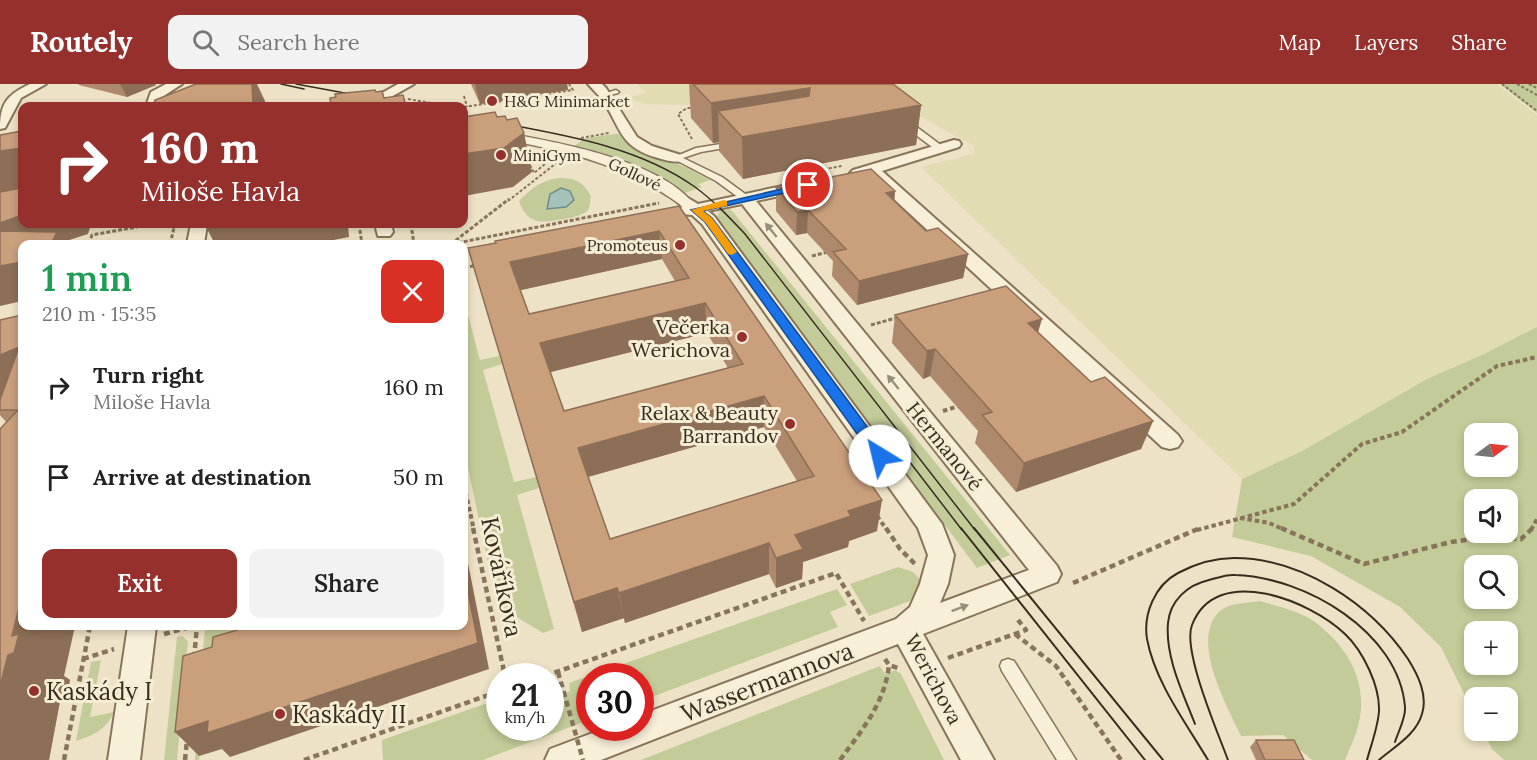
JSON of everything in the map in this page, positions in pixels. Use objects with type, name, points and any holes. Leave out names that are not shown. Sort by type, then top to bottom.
[{"type":"street","points":[[0,125],[16,96],[40,84]]},
{"type":"street","points":[[153,102],[156,95],[176,84]]},
{"type":"street","points":[[374,102],[408,84]]},
{"type":"street","points":[[594,84],[611,93],[613,103],[626,131],[637,144],[676,158]]},
{"type":"street","name":"Gollové","points":[[468,130],[630,169],[656,181],[687,203]]},
{"type":"street","points":[[841,178],[947,146]]},
{"type":"street","points":[[870,170],[1170,441]]},
{"type":"street","points":[[671,214],[687,203],[745,198],[805,179]]},
{"type":"street","name":"Hermanové","points":[[745,198],[1048,574],[905,629]]},
{"type":"street","name":"Werichova","points":[[687,203],[715,230],[929,525],[941,555],[934,584],[921,615],[905,629],[978,760]]},
{"type":"street","name":"Wassermannova","points":[[561,760],[882,653],[905,629]]},
{"type":"street","points":[[124,760],[141,630]]},
{"type":"lane","points":[[902,120],[947,146]]},
{"type":"lane","points":[[676,158],[699,150],[745,142]]},
{"type":"lane","points":[[676,158],[719,179],[745,198]]},
{"type":"lane","points":[[1008,666],[1067,760]]},
{"type":"path","points":[[468,107],[573,90],[570,84]]},
{"type":"path","points":[[1502,84],[1537,111]]},
{"type":"path","points":[[1517,84],[1537,95]]},
{"type":"path","points":[[1529,84],[1537,88]]},
{"type":"path","points":[[387,95],[426,102]]},
{"type":"path","points":[[464,96],[465,102]]},
{"type":"path","points":[[9,107],[18,106]]},
{"type":"path","points":[[699,107],[687,108],[678,114],[699,150]]},
{"type":"path","points":[[456,240],[584,136],[626,131]]},
{"type":"path","points":[[530,164],[534,173],[565,153]]},
{"type":"path","points":[[805,179],[852,164]]},
{"type":"path","points":[[468,241],[687,203]]},
{"type":"path","points":[[90,240],[92,235],[131,228]]},
{"type":"path","points":[[811,256],[834,251]]},
{"type":"path","points":[[468,267],[486,263]]},
{"type":"path","points":[[862,327],[908,315]]},
{"type":"path","points":[[1073,583],[1203,526],[1294,504],[1362,444],[1402,432],[1497,366],[1537,357]]},
{"type":"path","points":[[934,414],[966,404]]},
{"type":"path","name":"Kováříkova","points":[[468,504],[502,663]]},
{"type":"path","points":[[872,510],[900,549],[934,584]]},
{"type":"path","points":[[1237,517],[1269,523],[1364,564],[1451,542],[1487,537],[1521,539],[1535,526],[1537,519]]},
{"type":"path","points":[[564,670],[836,573],[882,653],[889,678],[881,700],[840,760]]},
{"type":"path","points":[[944,664],[941,660],[1026,630],[1018,620]]},
{"type":"path","points":[[64,760],[89,630]]},
{"type":"path","points":[[193,670],[197,630]]},
{"type":"path","points":[[1015,634],[1056,666],[1121,760]]},
{"type":"path","points":[[882,653],[908,676]]},
{"type":"path","points":[[564,694],[582,760]]},
{"type":"path","points":[[304,760],[486,696]]},
{"type":"path","points":[[185,760],[187,738]]},
{"type":"shaded area","points":[[637,84],[840,84],[711,104],[680,105],[646,104],[626,98],[646,93]]},
{"type":"shaded area","points":[[862,84],[1497,84],[1537,115],[1537,327],[1427,379],[1302,451],[1242,479],[921,167],[974,154],[974,146]]},
{"type":"green space","points":[[1500,84],[1537,84],[1537,113]]},
{"type":"green space","points":[[623,133],[632,145],[710,180],[698,184],[702,187],[685,193],[638,166],[574,146],[586,138]]},
{"type":"green space","points":[[559,178],[574,180],[585,187],[591,196],[588,210],[572,218],[556,221],[537,221],[530,218],[519,201],[537,186]]},
{"type":"green space","points":[[730,209],[1010,555],[977,568],[716,218],[720,211]]},
{"type":"green space","points":[[468,315],[480,360],[499,356],[502,364],[483,370],[514,482],[536,477],[539,488],[517,495],[554,629],[543,633],[497,605],[468,468]]},
{"type":"green space","points":[[1537,327],[1537,760],[1504,760],[1492,749],[1488,741],[1518,741],[1518,687],[1464,687],[1464,694],[1441,647],[1400,607],[1311,556],[1232,537],[1242,479],[1302,451],[1427,379]]},
{"type":"green space","points":[[898,567],[913,572],[922,582],[910,601],[869,616],[850,584]]},
{"type":"green space","points":[[837,589],[847,605],[830,612],[838,627],[654,696],[654,663],[626,663]]},
{"type":"green space","points":[[1260,601],[1293,611],[1312,620],[1336,641],[1353,667],[1361,697],[1361,713],[1356,734],[1345,760],[1312,760],[1283,735],[1241,736],[1220,691],[1209,655],[1208,638],[1211,623],[1224,608]]},
{"type":"green space","points":[[205,630],[236,630],[234,654],[205,682],[199,760],[195,760]]},
{"type":"green space","points":[[182,636],[188,641],[177,760],[164,760],[177,637]]},
{"type":"green space","points":[[101,660],[90,717],[114,712],[99,731],[76,741],[91,662]]},
{"type":"green space","points":[[880,666],[885,674],[895,670],[901,674],[944,760],[641,760]]},
{"type":"green space","points":[[576,681],[576,725],[564,729],[564,693],[570,691],[569,683]]},
{"type":"green space","points":[[486,704],[486,741],[533,741],[483,760],[383,760],[382,740]]},
{"type":"water","points":[[561,188],[570,191],[574,200],[566,207],[547,209],[550,194]]},
{"type":"building","points":[[196,84],[252,84],[253,102],[154,102]]},
{"type":"building","points":[[693,84],[893,84],[921,105],[742,137],[718,111],[809,96],[810,88],[711,103]]},
{"type":"building","points":[[375,90],[376,92],[382,91],[384,98],[403,95],[405,102],[330,102],[330,98],[336,97],[335,94]]},
{"type":"building","points":[[495,112],[497,117],[505,116],[507,120],[517,118],[524,133],[504,148],[468,153],[468,116]]},
{"type":"building","points":[[18,132],[18,149],[0,151],[0,135]]},
{"type":"building","points":[[871,169],[895,191],[886,193],[926,231],[938,228],[968,254],[859,281],[833,252],[846,249],[808,210],[797,212],[776,188]]},
{"type":"building","points":[[18,189],[18,216],[0,223],[0,192]]},
{"type":"building","points":[[679,206],[882,500],[848,511],[851,516],[795,535],[803,549],[776,558],[769,543],[619,593],[617,588],[574,602],[468,248],[496,243],[495,241]],"holes":[[[659,231],[689,278],[529,314],[510,262]],[[705,303],[743,364],[564,411],[540,343]],[[764,396],[814,476],[610,539],[578,448]]]},
{"type":"building","points":[[0,231],[57,232],[53,240],[18,240],[18,263],[0,266]]},
{"type":"building","points":[[1006,286],[1042,319],[1028,323],[1091,382],[1105,377],[1153,421],[1024,463],[982,415],[992,412],[935,349],[927,351],[895,315]]},
{"type":"building","points":[[18,316],[18,347],[0,355],[0,320]]},
{"type":"building","points":[[18,350],[18,410],[0,410],[0,400]]},
{"type":"building","points":[[18,410],[18,612],[12,636],[19,634],[14,653],[8,655],[0,686],[0,429]]},
{"type":"building","points":[[468,592],[478,643],[207,733],[208,721],[175,732],[183,656],[212,647],[213,637],[237,630],[468,630]]},
{"type":"building","points":[[1256,740],[1294,740],[1304,760],[1265,760]]},
{"type":"tram line","points":[[281,84],[304,89]]},
{"type":"tram line","points":[[296,84],[361,96]]},
{"type":"tram line","points":[[505,124],[554,133],[628,153],[674,174],[709,198],[745,234],[975,530]]},
{"type":"tram line","points":[[886,431],[962,530]]},
{"type":"tram line","points":[[961,528],[1145,760]]},
{"type":"tram line","points":[[974,528],[1163,760]]},
{"type":"tram line","points":[[1208,760],[1172,702],[1157,671],[1147,639],[1147,620],[1152,601],[1170,578],[1205,562],[1234,558],[1259,560],[1285,566],[1309,575],[1333,588],[1375,620],[1408,659],[1423,692],[1422,714],[1410,734],[1379,760]]},
{"type":"tram line","points":[[1195,724],[1172,662],[1168,636],[1169,615],[1176,601],[1187,590],[1201,582],[1235,575],[1262,578],[1290,586],[1318,598],[1344,614],[1367,633],[1386,655],[1399,680],[1405,711],[1395,742]]},
{"type":"tram line","points":[[1228,760],[1202,692],[1190,637],[1192,625],[1204,606],[1221,595],[1242,591],[1288,600],[1330,622],[1352,641],[1369,670],[1379,701],[1377,723],[1367,760]]},
{"type":"slow traffic","points":[[724,203],[696,210],[708,220],[732,252]]},
{"type":"place","name":"H&G Minimarket","points":[[492,101]]},
{"type":"place","name":"MiniGym","points":[[501,155]]},
{"type":"place","name":"Promoteus","points":[[680,245]]},
{"type":"place","name":"Večerka Werichova","points":[[742,337]]},
{"type":"place","name":"Relax & Beauty Barrandov","points":[[790,424]]},
{"type":"place","name":"Kaskády I","points":[[34,691]]},
{"type":"place","name":"Kaskády II","points":[[280,714]]},
{"type":"route","points":[[808,185],[696,210],[708,220],[880,456]]}]
